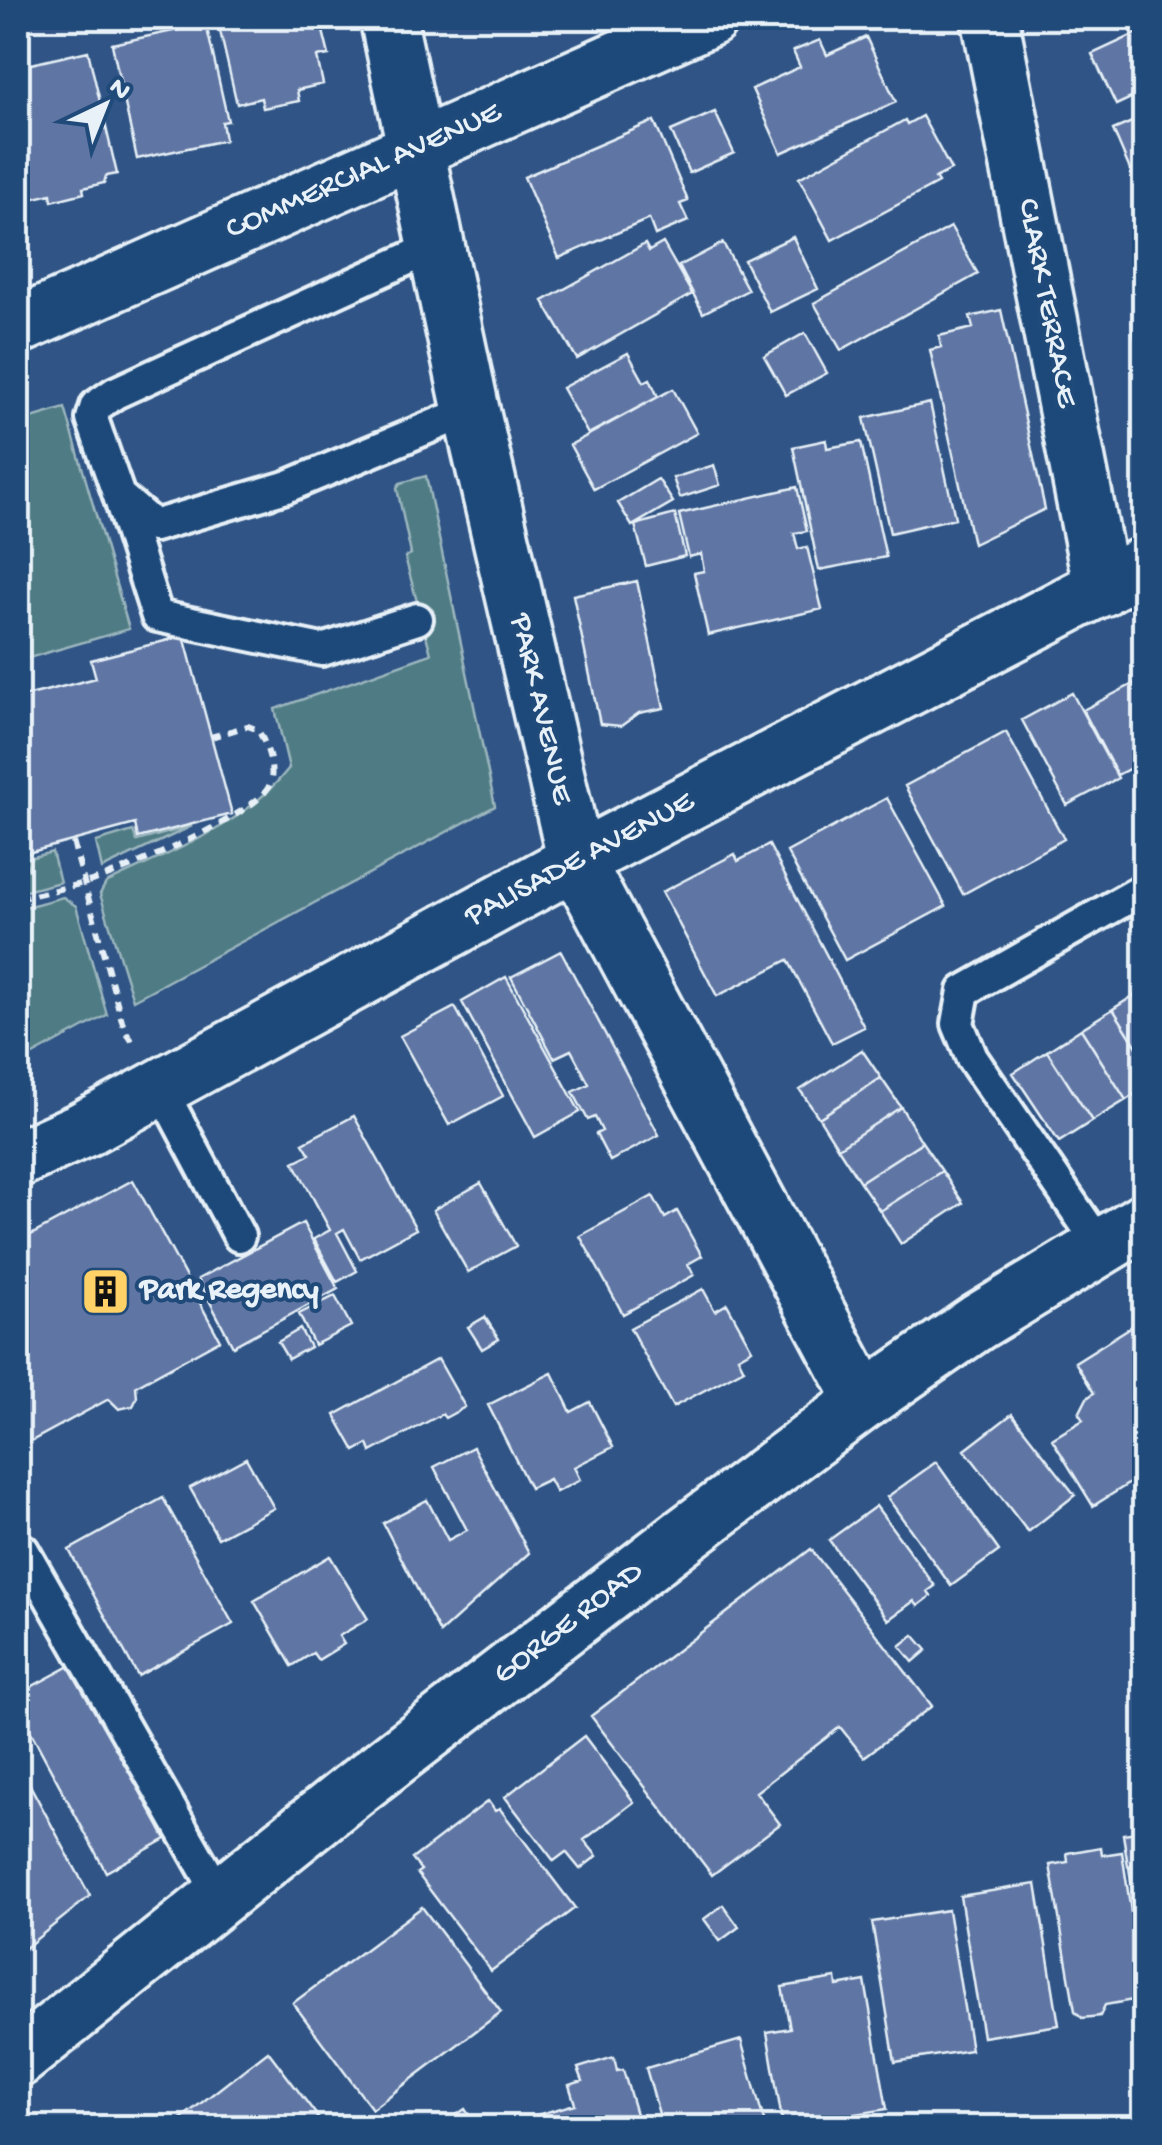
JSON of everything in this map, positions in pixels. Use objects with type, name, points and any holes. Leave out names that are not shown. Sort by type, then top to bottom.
[{"type":"street","name":"PARK AVENUE","points":[[388,18],[471,410],[576,861],[864,1401]]},
{"type":"street","name":"COMMERCIAL AVENUE","points":[[18,326],[710,18]]},
{"type":"street","name":"CLARK TERRACE","points":[[990,18],[1123,576]]},
{"type":"street","name":"PALISADE AVENUE","points":[[18,1160],[576,861],[1123,576]]},
{"type":"street","name":"GORGE ROAD","points":[[18,2058],[682,1537],[864,1401],[978,1322],[1123,1235]]},
{"type":"lane","points":[[417,619],[322,650],[156,616],[92,418],[96,406],[115,393],[436,246]]},
{"type":"lane","points":[[119,496],[154,526],[286,486],[471,410]]},
{"type":"lane","points":[[1123,1235],[972,1058],[958,1024],[964,991],[1144,889]]},
{"type":"lane","points":[[158,1088],[240,1236]]},
{"type":"lane","points":[[23,1550],[220,1896]]},
{"type":"path","points":[[18,899],[106,876],[236,816],[261,797],[270,785],[272,768],[258,730],[248,726],[211,738]]},
{"type":"path","points":[[72,842],[124,1028],[158,1088]]},
{"type":"green space","points":[[65,408],[129,629],[18,661],[18,422]]},
{"type":"green space","points":[[426,476],[495,806],[133,1000],[100,894],[106,883],[205,836],[271,789],[289,768],[275,709],[431,654],[405,557],[411,554],[397,488],[400,483]]},
{"type":"green space","points":[[192,826],[102,869],[96,842],[133,831],[137,841]]},
{"type":"green space","points":[[52,852],[60,882],[18,893],[18,871],[28,868],[25,859]]},
{"type":"green space","points":[[63,897],[76,906],[107,1015],[18,1063],[18,909]]},
{"type":"building","points":[[217,18],[307,18],[308,26],[321,23],[329,55],[317,57],[323,84],[297,90],[299,101],[263,108],[261,98],[237,104]]},
{"type":"building","points":[[206,24],[228,121],[222,122],[225,140],[137,159],[112,44]]},
{"type":"building","points":[[1144,30],[1144,92],[1116,105],[1092,54]]},
{"type":"building","points":[[866,37],[896,102],[781,153],[752,89],[800,67],[793,51],[820,40],[827,55]]},
{"type":"building","points":[[88,51],[117,174],[106,176],[104,183],[83,188],[84,193],[52,201],[51,194],[31,199],[25,194],[18,196],[18,67]]},
{"type":"building","points":[[715,112],[734,153],[689,173],[671,131]]},
{"type":"building","points":[[922,116],[951,170],[935,178],[938,183],[832,240],[799,178],[905,120],[907,124]]},
{"type":"building","points":[[1144,117],[1144,174],[1134,179],[1113,130]]},
{"type":"building","points":[[654,121],[688,201],[680,204],[688,221],[655,235],[649,219],[559,258],[524,177]]},
{"type":"building","points":[[951,227],[978,274],[841,350],[814,303]]},
{"type":"building","points":[[793,237],[818,289],[770,312],[744,260]]},
{"type":"building","points":[[663,243],[692,294],[577,359],[543,301],[645,244],[649,251]]},
{"type":"building","points":[[723,243],[748,290],[703,313],[679,266]]},
{"type":"building","points":[[1001,310],[1045,509],[973,544],[930,350],[941,347],[939,336],[973,328],[970,317]]},
{"type":"building","points":[[1144,321],[1144,378],[1132,323]]},
{"type":"building","points":[[805,333],[827,373],[786,395],[764,356]]},
{"type":"building","points":[[628,353],[644,382],[650,379],[658,397],[588,434],[562,388]]},
{"type":"building","points":[[673,389],[697,433],[594,489],[570,445]]},
{"type":"building","points":[[930,403],[955,518],[890,533],[864,418]]},
{"type":"building","points":[[826,440],[827,448],[861,442],[886,557],[819,570],[793,447]]},
{"type":"building","points":[[714,465],[720,485],[680,498],[673,478]]},
{"type":"building","points":[[658,479],[673,502],[632,526],[618,503]]},
{"type":"building","points":[[797,487],[807,531],[794,533],[798,549],[807,547],[822,609],[708,635],[694,573],[704,571],[701,554],[689,557],[679,514]]},
{"type":"building","points":[[675,514],[685,556],[646,566],[635,525]]},
{"type":"building","points":[[637,581],[664,708],[639,713],[621,726],[600,724],[573,595]]},
{"type":"building","points":[[184,636],[232,814],[138,838],[135,824],[20,855],[23,867],[18,869],[18,698],[96,678],[91,660]]},
{"type":"building","points":[[1139,681],[1144,692],[1144,761],[1117,775],[1083,710]]},
{"type":"building","points":[[1072,693],[1118,778],[1067,805],[1022,720]]},
{"type":"building","points":[[1006,732],[1064,839],[963,894],[905,786]]},
{"type":"building","points":[[887,798],[946,906],[845,960],[787,852]]},
{"type":"building","points":[[769,845],[864,1027],[832,1043],[788,960],[717,996],[662,892],[735,854],[738,861]]},
{"type":"building","points":[[561,951],[659,1135],[610,1161],[596,1134],[602,1131],[595,1117],[588,1120],[573,1092],[589,1084],[571,1050],[554,1058],[511,977]]},
{"type":"building","points":[[506,977],[580,1112],[535,1137],[462,1002]]},
{"type":"building","points":[[1144,989],[1144,1058],[1113,1009]]},
{"type":"building","points":[[455,1007],[503,1096],[449,1125],[400,1036]]},
{"type":"building","points":[[1113,1009],[1144,1058],[1144,1088],[1126,1100],[1081,1029]]},
{"type":"building","points":[[1081,1029],[1126,1100],[1092,1121],[1047,1051]]},
{"type":"building","points":[[862,1050],[881,1078],[819,1118],[800,1090]]},
{"type":"building","points":[[1047,1051],[1092,1121],[1059,1142],[1013,1073]]},
{"type":"building","points":[[881,1078],[901,1107],[838,1148],[819,1118]]},
{"type":"building","points":[[901,1107],[922,1142],[860,1182],[838,1148]]},
{"type":"building","points":[[354,1116],[416,1229],[360,1259],[344,1229],[337,1233],[357,1271],[337,1282],[314,1239],[330,1230],[294,1162],[310,1154],[303,1143]]},
{"type":"building","points":[[922,1142],[942,1171],[880,1211],[860,1182]]},
{"type":"building","points":[[942,1171],[963,1203],[901,1244],[880,1211]]},
{"type":"building","name":"Park Regency","points":[[133,1180],[220,1340],[136,1386],[133,1406],[119,1409],[109,1399],[24,1445],[18,1433],[18,1242]]},
{"type":"building","points":[[481,1183],[516,1246],[468,1272],[433,1210]]},
{"type":"building","points":[[653,1196],[665,1218],[677,1211],[702,1256],[688,1264],[694,1275],[623,1314],[580,1236]]},
{"type":"building","points":[[303,1223],[338,1289],[233,1346],[198,1279]]},
{"type":"building","points":[[703,1289],[715,1311],[727,1304],[752,1349],[738,1357],[744,1369],[673,1407],[630,1328]]},
{"type":"building","points":[[335,1296],[351,1326],[314,1345],[299,1314]]},
{"type":"building","points":[[485,1317],[499,1339],[482,1349],[468,1327]]},
{"type":"building","points":[[1142,1320],[1144,1474],[1093,1506],[1052,1439],[1083,1420],[1079,1414],[1094,1393],[1075,1362]]},
{"type":"building","points":[[300,1329],[310,1347],[288,1359],[278,1342]]},
{"type":"building","points":[[438,1359],[465,1407],[445,1418],[442,1414],[371,1452],[368,1444],[355,1451],[335,1415]]},
{"type":"building","points":[[552,1373],[571,1412],[590,1402],[613,1447],[574,1467],[580,1480],[556,1492],[549,1479],[530,1488],[488,1405]]},
{"type":"building","points":[[1012,1414],[1075,1495],[1028,1532],[965,1450]]},
{"type":"building","points":[[473,1447],[529,1553],[440,1633],[383,1523],[427,1500],[448,1540],[467,1530],[434,1467]]},
{"type":"building","points":[[246,1458],[274,1508],[218,1538],[190,1488]]},
{"type":"building","points":[[936,1462],[999,1551],[951,1586],[887,1497]]},
{"type":"building","points":[[163,1498],[233,1624],[138,1676],[69,1550]]},
{"type":"building","points":[[876,1506],[935,1586],[928,1591],[931,1596],[918,1606],[914,1601],[888,1620],[829,1540]]},
{"type":"building","points":[[811,1549],[932,1706],[864,1757],[840,1727],[756,1792],[780,1824],[712,1875],[591,1716]]},
{"type":"building","points":[[330,1556],[368,1619],[339,1636],[344,1644],[318,1660],[313,1653],[292,1666],[254,1601]]},
{"type":"building","points":[[914,1635],[927,1650],[913,1662],[900,1646]]},
{"type":"building","points":[[72,1665],[166,1839],[106,1872],[18,1708],[18,1694]]},
{"type":"building","points":[[584,1736],[634,1802],[584,1840],[597,1856],[580,1869],[566,1852],[554,1861],[505,1797]]},
{"type":"building","points":[[18,1763],[90,1896],[18,1954]]},
{"type":"building","points":[[488,1801],[495,1811],[500,1809],[575,1908],[491,1971],[417,1873],[421,1870],[412,1859]]},
{"type":"building","points":[[1144,1831],[1144,1863],[1128,1866],[1123,1834]]},
{"type":"building","points":[[1101,1847],[1102,1855],[1122,1852],[1144,1998],[1105,2005],[1100,2016],[1082,2018],[1075,2011],[1050,1865],[1068,1862],[1067,1853]]},
{"type":"building","points":[[1144,1866],[1144,1915],[1137,1917],[1129,1868]]},
{"type":"building","points":[[1036,1884],[1059,2025],[983,2037],[960,1896]]},
{"type":"building","points":[[723,1905],[739,1927],[720,1941],[704,1919]]},
{"type":"building","points":[[422,1907],[501,2012],[372,2109],[293,2003]]},
{"type":"building","points":[[948,1910],[971,2050],[895,2062],[872,1922]]},
{"type":"building","points":[[836,1978],[837,1986],[865,1981],[887,2109],[783,2126],[767,2032],[790,2028],[782,1987]]},
{"type":"building","points":[[741,2040],[766,2128],[663,2128],[646,2068]]},
{"type":"building","points":[[268,2051],[318,2117],[305,2128],[169,2128]]},
{"type":"building","points":[[614,2057],[617,2071],[623,2070],[640,2128],[521,2128],[519,2120],[575,2104],[569,2085],[583,2081],[578,2068]]},
{"type":"building","points":[[465,2109],[477,2128],[443,2128],[442,2125]]},
{"type":"place","name":"Park Regency","points":[[105,1291]]}]
